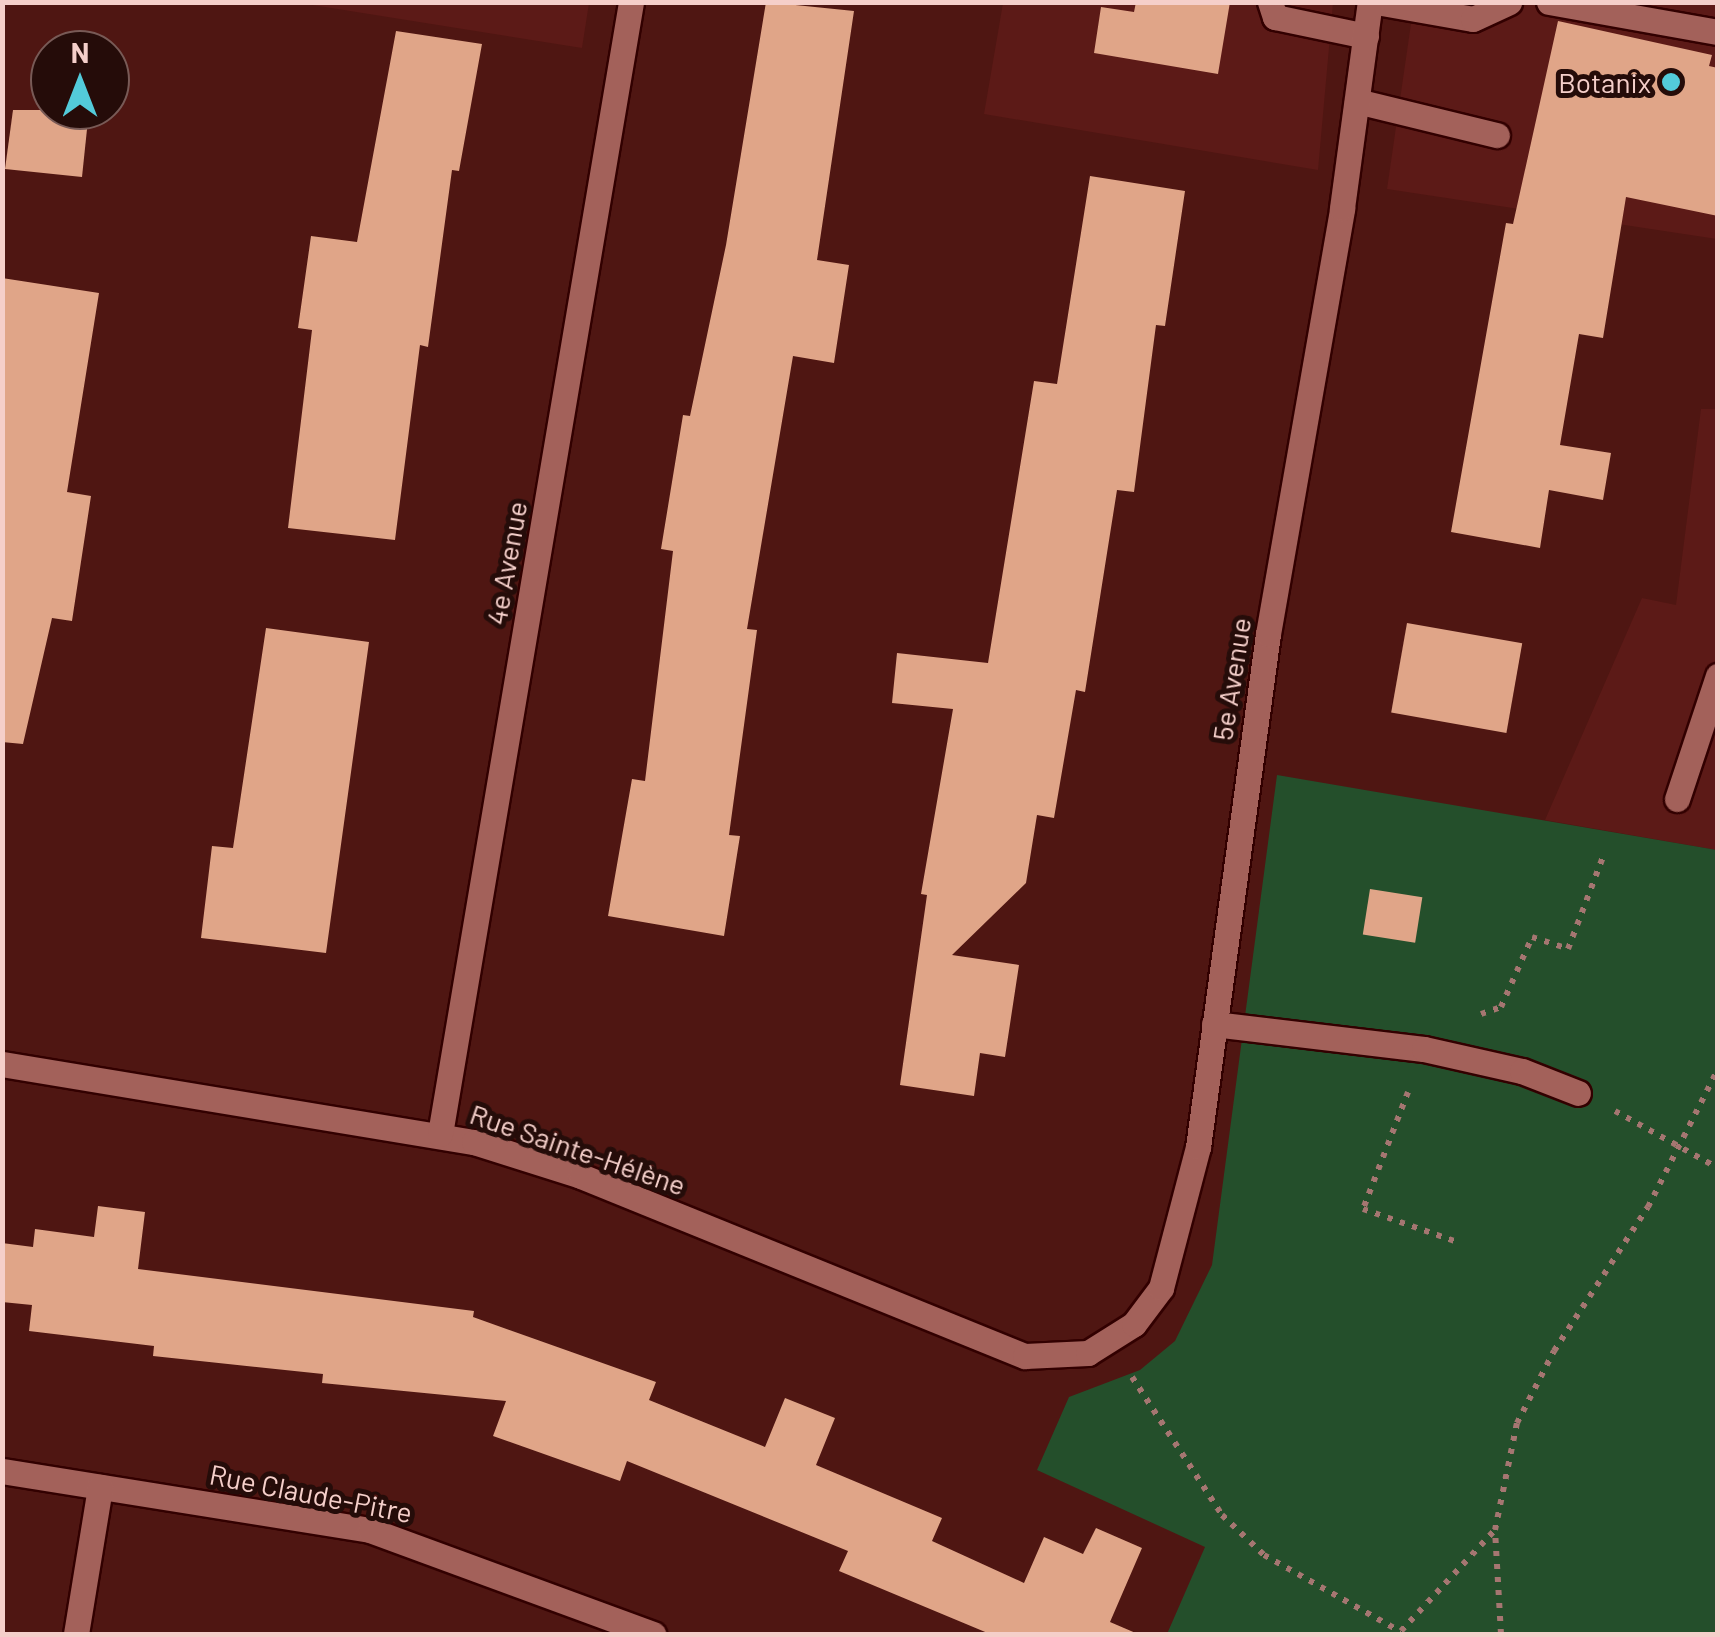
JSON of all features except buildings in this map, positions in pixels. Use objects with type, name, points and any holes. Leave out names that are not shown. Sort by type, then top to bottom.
[{"type":"street","name":"4e Avenue","points":[[440,1134],[631,2]]},
{"type":"street","points":[[1270,2],[1276,17],[1366,36]]},
{"type":"street","points":[[1373,2],[1473,19],[1509,2]]},
{"type":"street","name":"5e Avenue","points":[[1110,1343],[1149,1309],[1171,1259],[1198,1147],[1268,634],[1373,2]]},
{"type":"street","points":[[1549,2],[1718,32]]},
{"type":"street","points":[[1358,100],[1497,135]]},
{"type":"street","points":[[1677,799],[1718,676]]},
{"type":"street","points":[[1214,1024],[1424,1049],[1522,1071],[1578,1093]]},
{"type":"street","name":"Rue Sainte-Hélène","points":[[2,1064],[440,1134],[581,1176],[994,1348],[1052,1357],[1110,1343]]},
{"type":"street","name":"Rue Claude-Pitre","points":[[2,1471],[370,1530],[653,1634]]},
{"type":"street","points":[[76,1634],[100,1487]]},
{"type":"path","points":[[1501,1634],[1495,1530],[1506,1457],[1531,1392],[1680,1145],[1718,1068]]},
{"type":"path","points":[[1578,1093],[1718,1168]]},
{"type":"path","points":[[1110,1343],[1222,1515],[1289,1572],[1399,1633],[1495,1530]]},
{"type":"shaded area","points":[[300,3],[589,3],[582,48]]},
{"type":"shaded area","points":[[1003,3],[1333,3],[1318,170],[984,114]]},
{"type":"shaded area","points":[[1414,3],[1717,3],[1717,239],[1387,189]]},
{"type":"shaded area","points":[[1701,409],[1717,409],[1717,850],[1545,820],[1642,598],[1676,605]]},
{"type":"green space","points":[[1277,775],[1717,850],[1717,1634],[1167,1634],[1205,1547],[1037,1470],[1069,1397],[1140,1370],[1175,1341],[1212,1265]]},
{"type":"place","name":"Botanix","points":[[1671,82]]}]
